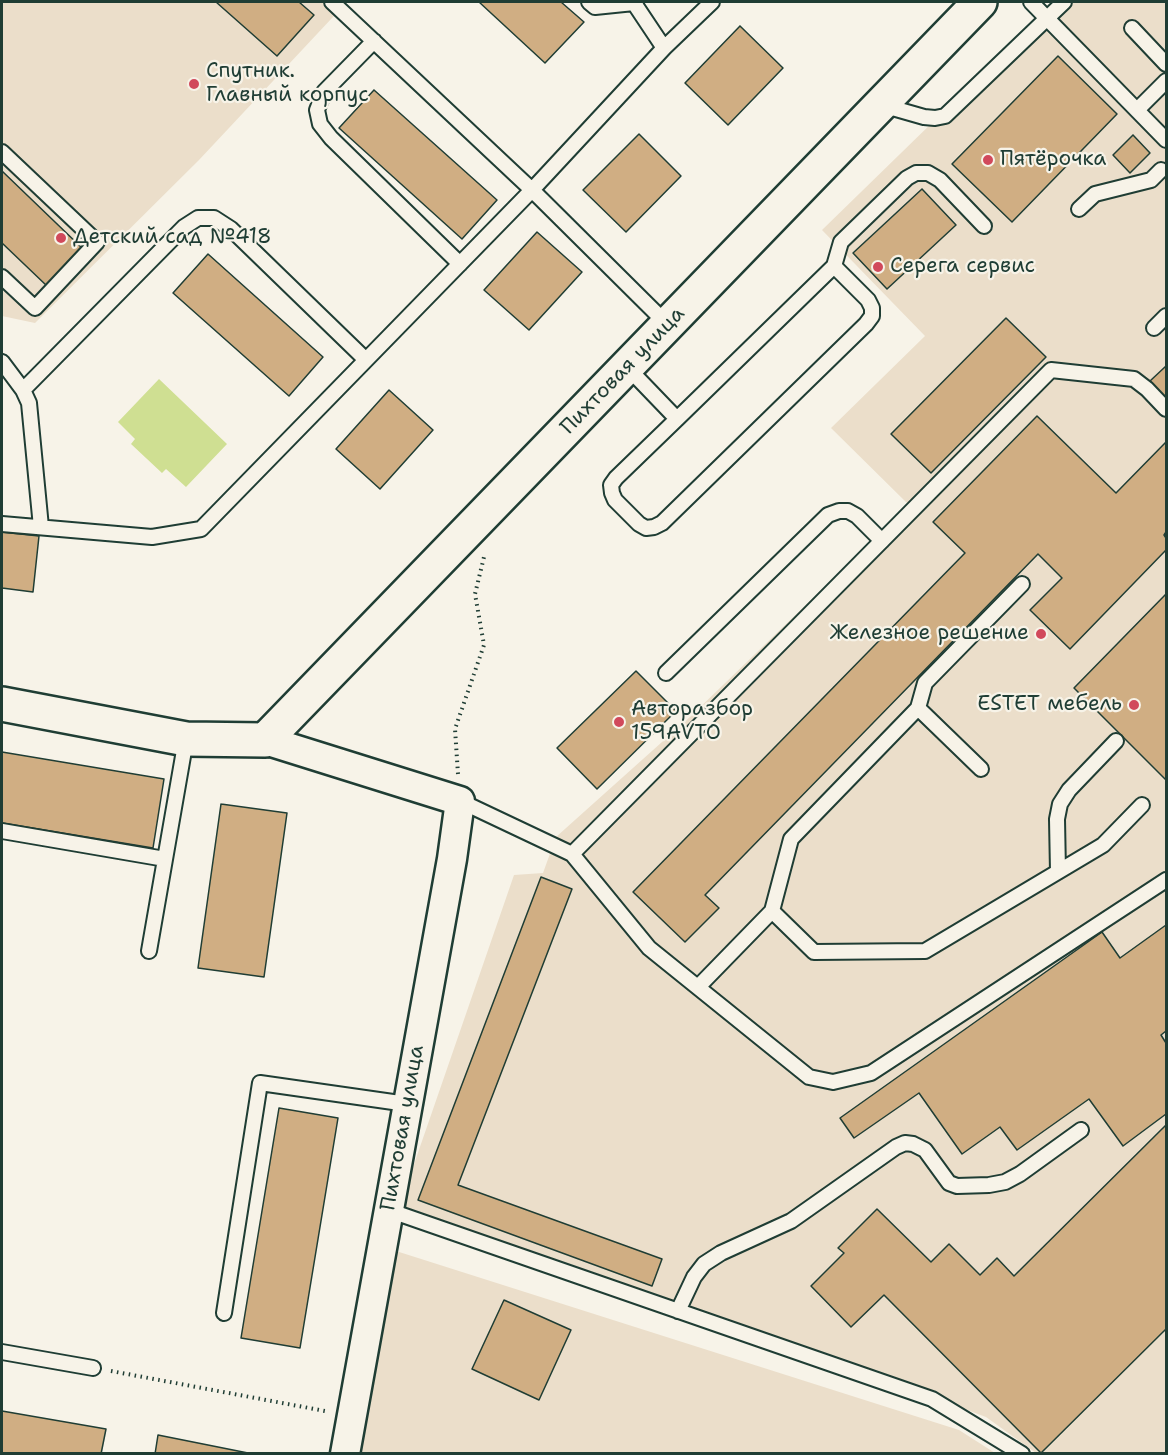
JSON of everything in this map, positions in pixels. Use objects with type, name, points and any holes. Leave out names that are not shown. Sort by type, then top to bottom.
[{"type":"main road","name":"Пихтовая улица","points":[[265,740],[980,2]]},
{"type":"main road","points":[[2,704],[186,740],[265,740]]},
{"type":"street","points":[[265,740],[460,801]]},
{"type":"street","name":"Пихтовая улица","points":[[345,1454],[453,859],[460,801]]},
{"type":"lane","points":[[332,2],[532,190],[668,325]]},
{"type":"lane","points":[[589,2],[595,7],[635,2],[664,48]]},
{"type":"lane","points":[[2,524],[152,537],[201,529],[532,190],[664,48],[712,2]]},
{"type":"lane","points":[[1031,2],[1167,140]]},
{"type":"lane","points":[[880,105],[924,117],[945,116],[1064,2]]},
{"type":"lane","points":[[1132,28],[1167,64]]},
{"type":"lane","points":[[374,41],[324,92],[317,110],[320,124],[331,138],[460,264]]},
{"type":"lane","points":[[1137,110],[1167,81]]},
{"type":"lane","points":[[2,152],[97,242],[35,308],[2,277]]},
{"type":"lane","points":[[1080,209],[1095,194],[1151,180],[1165,170]]},
{"type":"lane","points":[[834,266],[868,300],[872,308],[872,316],[866,324],[662,523],[646,528],[639,524],[615,500],[611,485],[616,478],[834,266],[841,242],[907,178],[916,173],[928,173],[940,180],[984,226]]},
{"type":"lane","points":[[23,390],[184,227],[198,218],[214,218],[231,230],[366,360]]},
{"type":"lane","points":[[1154,328],[1167,316]]},
{"type":"lane","points":[[2,362],[23,390],[29,403],[41,527]]},
{"type":"lane","points":[[627,367],[677,418]]},
{"type":"lane","points":[[572,854],[1051,370],[1134,380],[1147,389],[1167,409]]},
{"type":"lane","points":[[666,673],[828,515],[838,511],[848,511],[857,516],[882,541]]},
{"type":"lane","points":[[698,987],[772,911],[791,839],[918,708],[925,683],[1022,584]]},
{"type":"lane","points":[[918,708],[981,769]]},
{"type":"lane","points":[[149,951],[186,740]]},
{"type":"lane","points":[[1058,872],[1057,819],[1060,804],[1069,790],[1116,741]]},
{"type":"lane","points":[[460,801],[572,854],[649,948],[809,1077],[833,1082],[871,1073],[1167,880]]},
{"type":"lane","points":[[772,911],[814,952],[925,951],[1103,845],[1142,805]]},
{"type":"lane","points":[[2,831],[165,859]]},
{"type":"lane","points":[[224,1313],[260,1083],[407,1104]]},
{"type":"lane","points":[[678,1311],[694,1277],[704,1264],[721,1253],[791,1221],[896,1147],[905,1143],[925,1150],[949,1183],[957,1186],[989,1185],[1005,1182],[1020,1174],[1081,1130]]},
{"type":"lane","points":[[388,1210],[932,1399],[1022,1454]]},
{"type":"lane","points":[[2,1352],[93,1368]]},
{"type":"path","points":[[460,801],[455,729],[484,645],[475,594],[486,552]]},
{"type":"path","points":[[93,1368],[351,1416]]},
{"type":"shaded area","points":[[2,2],[347,2],[199,160],[35,323],[2,316]]},
{"type":"shaded area","points":[[1056,2],[1166,2],[1166,1453],[1036,1453],[986,1417],[653,1293],[643,1304],[405,1220],[403,1196],[514,875],[543,873],[556,837],[691,716],[909,505],[831,428],[925,336],[822,230]]},
{"type":"shaded area","points":[[396,1251],[959,1430],[995,1453],[359,1454]]},
{"type":"green space","points":[[159,379],[227,444],[186,487],[166,469],[162,473],[131,444],[135,439],[118,422]]},
{"type":"building","points":[[216,2],[299,2],[314,15],[277,56]]},
{"type":"building","points":[[479,2],[561,2],[584,22],[545,63]]},
{"type":"building","points":[[740,26],[783,68],[728,125],[685,83]]},
{"type":"building","points":[[1058,56],[1117,114],[1012,222],[952,164]]},
{"type":"building","points":[[374,90],[497,200],[462,239],[339,128]]},
{"type":"building","points":[[639,134],[681,176],[626,232],[583,190]]},
{"type":"building","points":[[1133,135],[1150,153],[1130,173],[1113,155]]},
{"type":"building","points":[[2,171],[82,248],[47,286],[2,243]]},
{"type":"building","points":[[922,189],[956,225],[887,289],[853,253]]},
{"type":"building","points":[[537,232],[582,272],[529,330],[484,290]]},
{"type":"building","points":[[208,254],[323,357],[289,396],[173,293]]},
{"type":"building","points":[[1006,318],[1046,357],[931,473],[891,434]]},
{"type":"building","points":[[1166,366],[1166,399],[1150,381]]},
{"type":"building","points":[[389,390],[433,430],[380,489],[336,449]]},
{"type":"building","points":[[1037,416],[1116,493],[1166,442],[1166,532],[1164,535],[1166,550],[1070,649],[1030,610],[1062,578],[1038,554],[705,895],[719,908],[685,942],[633,892],[965,553],[933,522]]},
{"type":"building","points":[[2,532],[39,536],[33,592],[2,588]]},
{"type":"building","points":[[1166,594],[1166,780],[1074,688]]},
{"type":"building","points":[[636,671],[676,711],[597,789],[557,748]]},
{"type":"building","points":[[2,752],[164,779],[153,848],[2,823]]},
{"type":"building","points":[[221,804],[287,813],[264,977],[198,968]]},
{"type":"building","points":[[541,877],[572,889],[458,1185],[662,1259],[652,1286],[418,1200]]},
{"type":"building","points":[[1166,925],[1166,1031],[1161,1035],[1166,1043],[1166,1114],[1123,1146],[1089,1099],[1017,1150],[1000,1127],[962,1154],[919,1093],[854,1138],[840,1118],[1102,932],[1120,958]]},
{"type":"building","points":[[279,1108],[338,1118],[300,1348],[241,1338]]},
{"type":"building","points":[[1166,1125],[1166,1329],[1041,1453],[884,1295],[851,1327],[811,1286],[844,1253],[838,1248],[877,1209],[931,1262],[949,1244],[980,1275],[997,1258],[1014,1276]]},
{"type":"building","points":[[504,1300],[571,1330],[539,1400],[472,1369]]},
{"type":"building","points":[[2,1411],[106,1429],[101,1454],[2,1454]]},
{"type":"building","points":[[158,1435],[253,1454],[155,1454]]},
{"type":"place","name":"Спутник. Главный корпус","points":[[194,84]]},
{"type":"place","name":"Пятёрочка","points":[[988,160]]},
{"type":"place","name":"Детский сад №418","points":[[61,238]]},
{"type":"place","name":"Серега сервис","points":[[878,267]]},
{"type":"place","name":"Железное решение","points":[[1041,634]]},
{"type":"place","name":"ESTET мебель","points":[[1134,705]]},
{"type":"place","name":"Авторазбор 159AVTO","points":[[619,722]]}]
